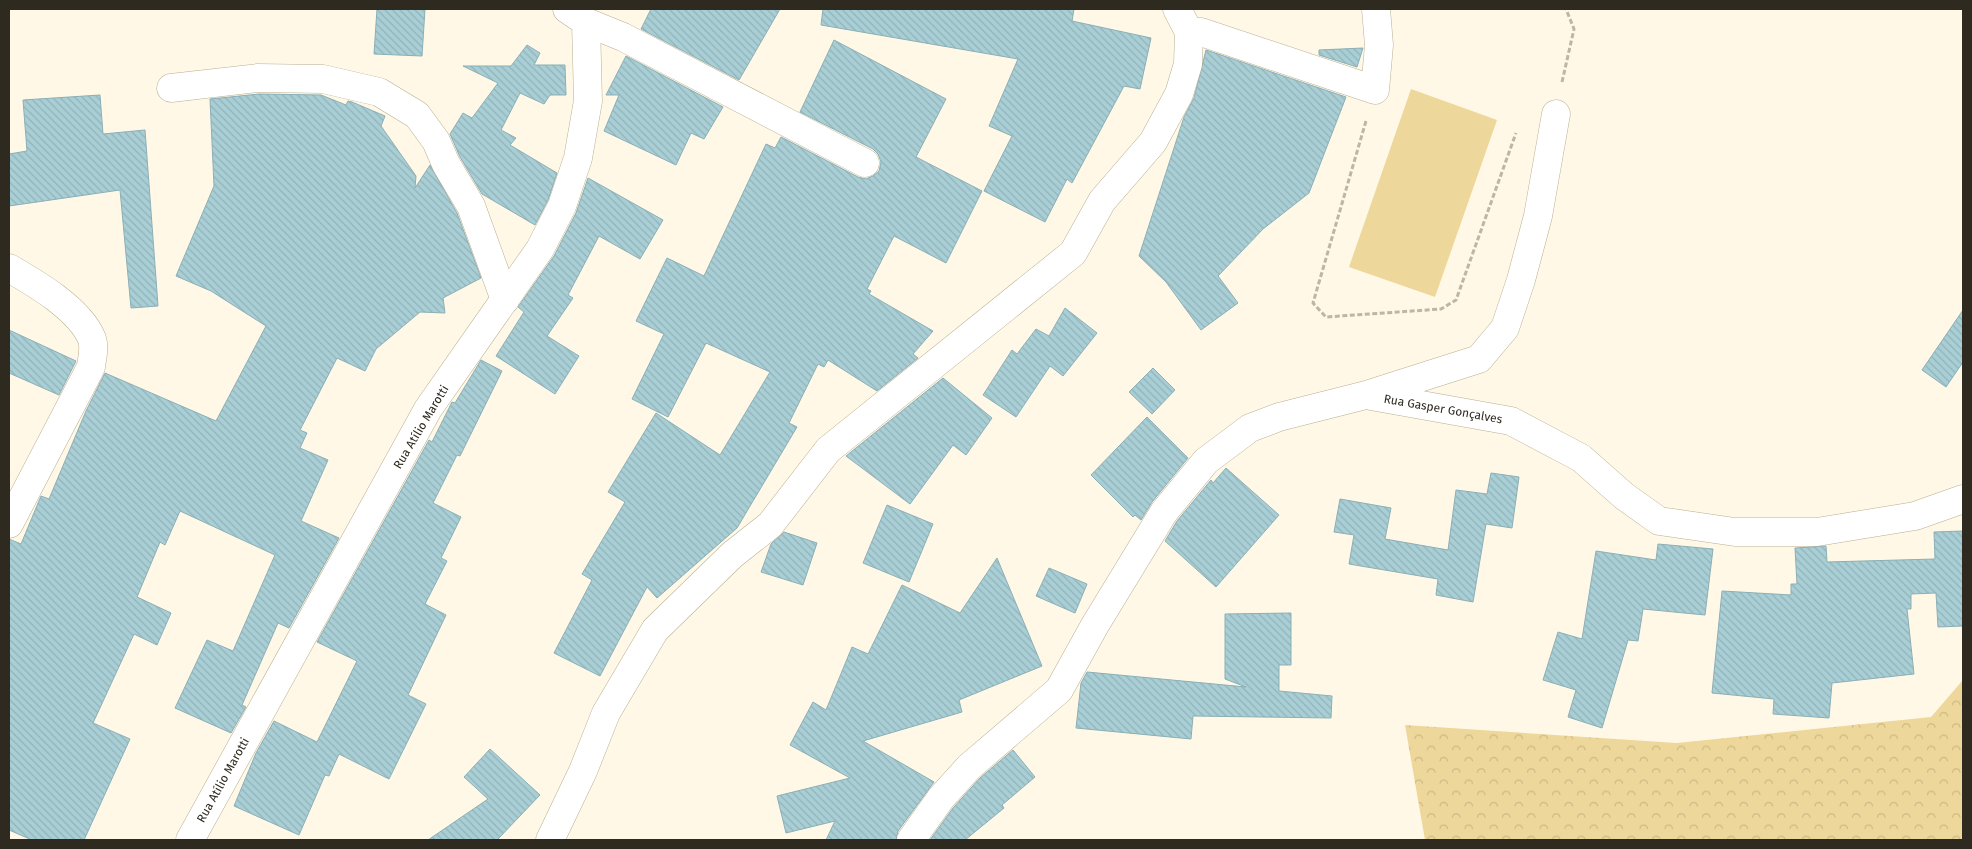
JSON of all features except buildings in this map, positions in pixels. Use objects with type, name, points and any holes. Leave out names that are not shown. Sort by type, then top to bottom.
[{"type":"street","points":[[1183,21],[1201,32],[1375,90],[1379,46],[1376,9]]},
{"type":"street","points":[[576,15],[623,37],[865,163]]},
{"type":"street","name":"Rua Atílio Marotti","points":[[190,840],[428,409],[540,249],[562,206],[578,158],[588,101],[576,15]]},
{"type":"street","points":[[550,840],[583,771],[606,713],[655,630],[732,555],[770,525],[828,450],[1073,253],[1102,201],[1153,142],[1179,94],[1188,64],[1183,21]]},
{"type":"street","points":[[171,88],[258,78],[323,79],[379,92],[417,115],[436,141],[446,164],[471,206],[504,300]]},
{"type":"street","points":[[911,840],[941,798],[969,767],[1059,690],[1095,625],[1164,512],[1206,461],[1250,428],[1279,417],[1366,395],[1480,359],[1505,328],[1538,216],[1556,114]]},
{"type":"street","points":[[9,268],[48,290],[81,323],[92,340],[93,352],[91,366],[9,524]]},
{"type":"street","name":"Rua Gasper Gonçalves","points":[[1366,395],[1511,421],[1581,458],[1624,496],[1659,521],[1735,532],[1817,532],[1915,516],[1963,499]]},
{"type":"path","points":[[1375,90],[1313,303],[1326,317],[1441,309],[1456,300],[1517,131],[1556,114],[1574,29],[1566,9]]},
{"type":"green space","points":[[1411,89],[1497,120],[1435,297],[1349,267]]},
{"type":"green space","points":[[1963,680],[1963,840],[1425,840],[1405,725],[1677,743],[1931,717]]}]
